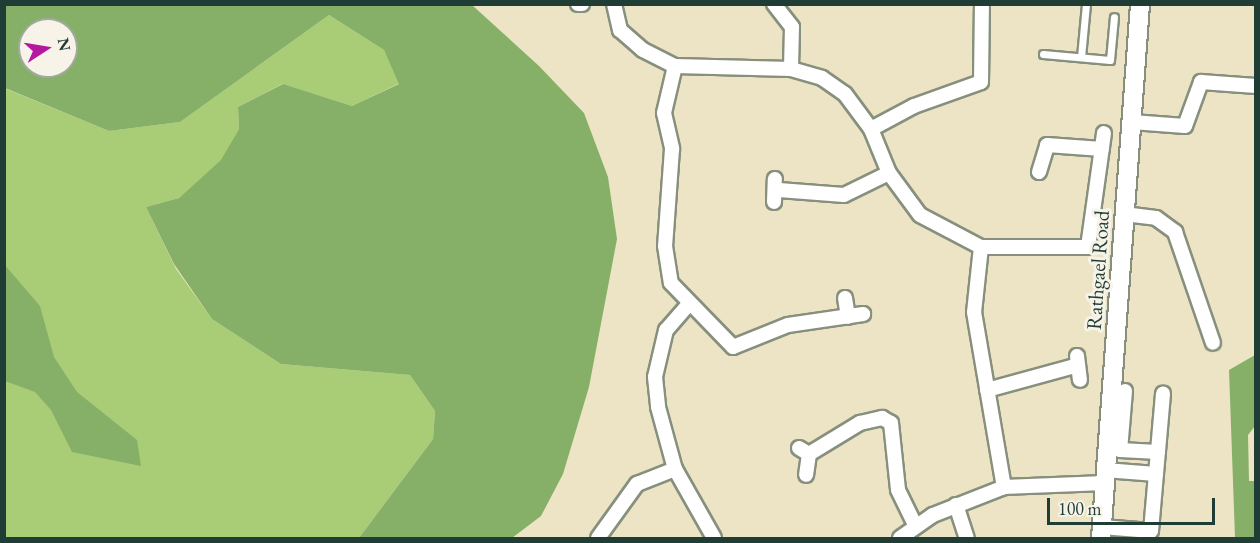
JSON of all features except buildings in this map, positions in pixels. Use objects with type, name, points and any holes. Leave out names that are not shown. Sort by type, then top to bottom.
[{"type":"street","points":[[614,4],[620,30],[675,66],[791,69],[822,78],[845,94],[871,129],[889,173],[920,215],[981,247],[1088,248],[1104,133]]},
{"type":"street","points":[[774,4],[792,27],[791,69]]},
{"type":"street","points":[[871,129],[914,106],[981,82],[982,4]]},
{"type":"street","name":"Rathgael Road","points":[[1101,533],[1140,4]]},
{"type":"street","points":[[675,66],[664,113],[672,149],[665,265],[688,305],[733,347],[788,325],[863,314]]},
{"type":"street","points":[[1131,122],[1181,127],[1190,119],[1193,93],[1201,82],[1256,86]]},
{"type":"street","points":[[1039,172],[1037,144],[1102,149]]},
{"type":"street","points":[[776,190],[844,195],[889,173]]},
{"type":"street","points":[[1124,214],[1155,218],[1175,232],[1213,343]]},
{"type":"street","points":[[981,247],[974,312],[1004,487]]},
{"type":"street","points":[[845,298],[848,316]]},
{"type":"street","points":[[688,305],[666,330],[656,377],[675,469],[714,538]]},
{"type":"street","points":[[987,390],[1076,361],[1080,380]]},
{"type":"street","points":[[1125,391],[1120,450],[1158,452]]},
{"type":"street","points":[[1101,533],[1151,531],[1163,394]]},
{"type":"street","points":[[806,475],[804,451],[860,423],[882,418],[891,423],[898,490],[915,525]]},
{"type":"street","points":[[598,538],[637,484],[675,469]]},
{"type":"street","points":[[900,538],[915,525],[956,505],[1004,487],[1156,474]]},
{"type":"street","points":[[956,505],[968,538]]},
{"type":"lane","points":[[1082,57],[1086,4]]},
{"type":"lane","points":[[1043,54],[1110,60],[1114,17]]},
{"type":"green space","points":[[4,5],[472,5],[539,66],[584,113],[608,177],[617,239],[589,387],[563,474],[541,516],[512,538],[359,538],[433,439],[435,411],[410,375],[281,364],[212,319],[174,264],[146,207],[179,198],[221,160],[239,129],[238,107],[283,84],[352,106],[399,84],[384,50],[329,15],[180,122],[109,131],[5,88]]},
{"type":"green space","points":[[329,15],[384,50],[400,83],[352,106],[282,84],[238,107],[239,129],[222,160],[179,198],[146,207],[176,269],[212,319],[281,364],[410,375],[435,411],[433,439],[359,538],[5,538],[4,88],[109,131],[180,122]]},
{"type":"green space","points":[[4,264],[40,306],[54,357],[77,392],[137,440],[141,466],[72,452],[51,410],[35,392],[5,381]]},
{"type":"green space","points":[[1255,355],[1255,426],[1248,435],[1249,481],[1255,481],[1255,538],[1235,538],[1229,370]]}]
